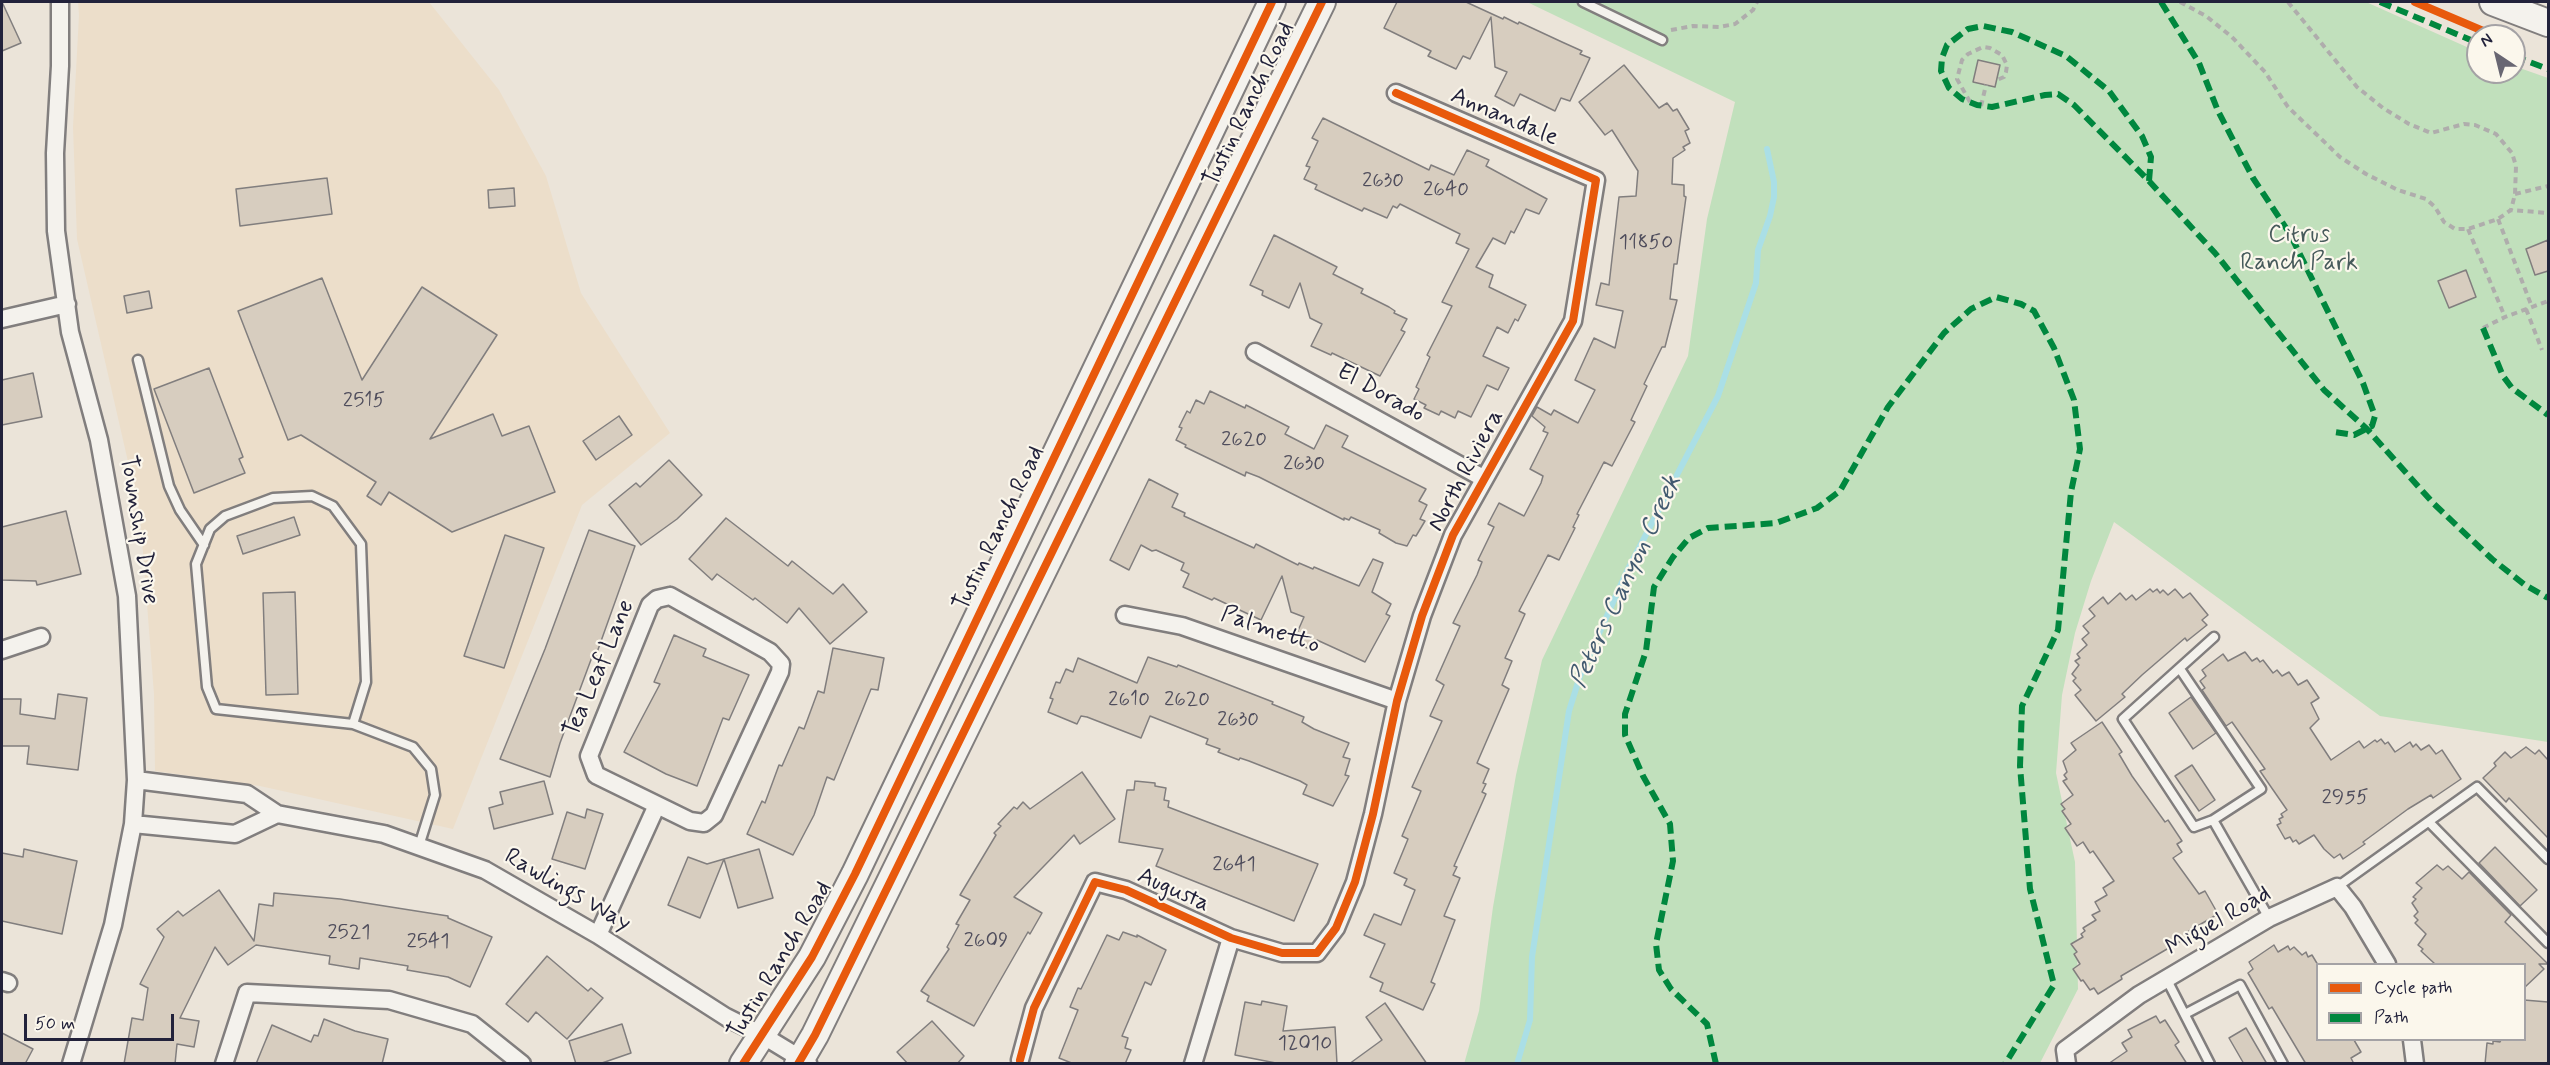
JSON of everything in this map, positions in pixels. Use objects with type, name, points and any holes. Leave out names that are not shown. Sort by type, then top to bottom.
[{"type":"main road","name":"Tustin Ranch Road","points":[[742,1064],[812,957],[855,874],[1167,226],[1272,2]]},
{"type":"main road","name":"Tustin Ranch Road","points":[[802,1062],[1322,2]]},
{"type":"main road","points":[[2493,2],[2548,23]]},
{"type":"street","name":"Township Drive","points":[[60,2],[60,66],[55,153],[57,231],[70,332],[99,440],[127,596],[136,780],[133,824],[113,925],[71,1064]]},
{"type":"street","name":"Annandale","points":[[1396,93],[1596,180]]},
{"type":"street","name":"North Riviera","points":[[1317,953],[1336,928],[1354,882],[1373,814],[1397,701],[1422,616],[1453,535],[1573,321],[1596,180]]},
{"type":"street","points":[[2,319],[67,304]]},
{"type":"street","name":"El Dorado","points":[[1255,352],[1483,478]]},
{"type":"street","name":"Tea Leaf Lane","points":[[670,596],[770,652],[781,664],[780,672],[714,815],[704,823],[690,821],[657,805],[596,775],[589,756],[650,605],[657,599],[670,596]]},
{"type":"street","name":"Palmetto","points":[[1125,615],[1182,626],[1397,701]]},
{"type":"street","points":[[2,650],[41,637]]},
{"type":"street","name":"Rawlings Way","points":[[136,780],[247,794],[277,814],[384,834],[485,870],[598,935],[721,1014],[762,1035],[802,1062]]},
{"type":"street","points":[[598,935],[657,805]]},
{"type":"street","points":[[133,824],[235,834],[277,814]]},
{"type":"street","name":"Augusta","points":[[1020,1059],[1034,1008],[1095,882],[1126,890],[1231,938],[1282,953],[1317,953]]},
{"type":"street","points":[[2337,887],[2353,907],[2386,963]]},
{"type":"street","name":"Miguel Road","points":[[2067,1064],[2065,1050],[2139,995],[2269,918],[2337,887]]},
{"type":"street","points":[[1193,1064],[1231,938]]},
{"type":"street","points":[[224,1064],[248,993],[389,1000],[472,1024],[522,1064]]},
{"type":"street","points":[[2412,1041],[2415,1064]]},
{"type":"lane","points":[[1583,2],[1662,40]]},
{"type":"lane","points":[[138,360],[169,486],[180,510],[204,545]]},
{"type":"lane","points":[[353,724],[366,682],[361,544],[333,506],[312,496],[273,498],[225,516],[210,529],[196,564],[207,687],[216,709],[353,724],[413,747],[431,769],[435,795],[419,846]]},
{"type":"lane","points":[[2180,669],[2261,789],[2213,820],[2194,827],[2123,719],[2214,637]]},
{"type":"lane","points":[[2337,887],[2477,788],[2548,859]]},
{"type":"lane","points":[[2213,820],[2269,918]]},
{"type":"lane","points":[[2429,822],[2548,943]]},
{"type":"lane","points":[[2167,980],[2210,1064]]},
{"type":"lane","points":[[2185,1014],[2241,985],[2283,1064]]},
{"type":"path","points":[[1662,40],[1672,29],[1735,24],[1754,10],[1757,2]]},
{"type":"path","points":[[2180,2],[2206,16],[2232,37],[2265,72],[2288,107],[2340,157],[2387,185],[2426,199],[2435,207],[2444,222],[2455,229],[2468,229],[2498,219],[2511,210],[2548,213]]},
{"type":"path","points":[[2288,2],[2357,87],[2383,108],[2409,124],[2431,133],[2464,124],[2475,124],[2496,134],[2512,153],[2516,166],[2515,194],[2511,210]]},
{"type":"path","points":[[1970,102],[1957,80],[1962,60],[1968,54],[1983,47],[2002,55],[2007,65],[2006,72],[2004,77],[1997,80]]},
{"type":"path","points":[[1981,105],[1986,84]]},
{"type":"path","points":[[2515,194],[2548,186]]},
{"type":"path","points":[[2498,219],[2532,307]]},
{"type":"path","points":[[2468,229],[2505,317]]},
{"type":"path","points":[[2483,328],[2548,301]]},
{"type":"path","points":[[2526,309],[2542,350]]},
{"type":"shaded area","points":[[78,2],[429,2],[499,90],[546,176],[581,293],[670,433],[582,505],[453,829],[260,786],[155,771],[154,694],[140,514],[77,239],[73,127]]},
{"type":"green space","name":"Citrus Ranch Park","points":[[1527,2],[2366,2],[2466,47],[2466,84],[2526,84],[2526,70],[2548,78],[2548,742],[2380,716],[2114,522],[2091,581],[2075,633],[2062,695],[2056,773],[2075,862],[2078,989],[2040,1063],[1464,1064],[1479,1011],[1493,907],[1516,775],[1542,660],[1688,356],[1707,219],[1735,102]]},
{"type":"building","points":[[2,2],[21,43],[2,51]]},
{"type":"building","points":[[1397,2],[1466,2],[1503,19],[1504,17],[1518,24],[1519,22],[1582,51],[1580,54],[1590,58],[1570,101],[1561,98],[1555,111],[1520,94],[1514,106],[1495,96],[1507,72],[1495,67],[1491,17],[1470,59],[1463,56],[1456,69],[1428,56],[1431,51],[1384,28]]},
{"type":"building","points":[[1978,60],[2000,65],[1995,87],[1973,82]]},
{"type":"building","points":[[1624,65],[1659,108],[1667,103],[1673,111],[1677,109],[1689,129],[1685,131],[1690,143],[1683,147],[1685,150],[1673,158],[1672,184],[1684,185],[1684,196],[1686,197],[1670,299],[1677,300],[1665,347],[1662,347],[1644,384],[1647,386],[1631,420],[1635,422],[1612,466],[1604,462],[1577,514],[1579,515],[1573,527],[1575,528],[1559,560],[1548,555],[1519,611],[1525,614],[1505,658],[1512,661],[1502,685],[1509,689],[1477,763],[1489,769],[1483,783],[1486,784],[1482,792],[1486,794],[1454,866],[1457,867],[1453,875],[1460,878],[1444,916],[1455,920],[1431,982],[1435,984],[1423,1010],[1380,991],[1383,983],[1370,977],[1385,944],[1364,935],[1374,914],[1401,925],[1415,890],[1404,885],[1407,879],[1394,873],[1408,839],[1402,836],[1421,791],[1412,787],[1442,721],[1430,716],[1444,685],[1436,680],[1460,626],[1453,623],[1482,562],[1478,560],[1494,527],[1488,524],[1499,503],[1524,516],[1541,483],[1543,476],[1530,469],[1548,433],[1543,431],[1545,427],[1532,416],[1537,407],[1551,415],[1554,410],[1578,423],[1595,390],[1575,380],[1594,338],[1615,348],[1623,311],[1596,305],[1601,283],[1609,285],[1619,197],[1636,196],[1638,171],[1612,130],[1605,135],[1579,102]]},
{"type":"building","points":[[1323,118],[1429,170],[1431,165],[1454,175],[1467,150],[1489,160],[1486,166],[1547,199],[1539,214],[1526,209],[1514,233],[1511,231],[1505,244],[1493,238],[1476,267],[1493,275],[1489,287],[1526,305],[1518,321],[1515,319],[1508,333],[1497,327],[1483,356],[1509,368],[1498,390],[1487,385],[1471,417],[1458,411],[1455,418],[1441,411],[1439,415],[1424,408],[1426,405],[1414,399],[1419,389],[1416,387],[1430,357],[1427,355],[1452,306],[1442,302],[1469,249],[1456,243],[1460,234],[1400,204],[1397,208],[1393,206],[1387,218],[1364,208],[1362,211],[1315,189],[1317,185],[1304,179],[1310,167],[1306,166],[1318,141],[1312,138]]},
{"type":"building","points":[[327,178],[332,214],[240,226],[236,189]]},
{"type":"building","points":[[514,188],[515,206],[489,208],[488,190]]},
{"type":"building","points":[[1274,235],[1337,267],[1333,274],[1363,289],[1361,293],[1407,319],[1401,330],[1405,332],[1380,376],[1332,353],[1331,355],[1311,346],[1322,324],[1310,318],[1300,283],[1289,308],[1262,295],[1263,291],[1250,285]]},
{"type":"building","points":[[2548,240],[2548,271],[2535,275],[2526,249]]},
{"type":"building","points":[[2466,270],[2476,297],[2449,308],[2438,281]]},
{"type":"building","points":[[322,278],[362,380],[422,287],[497,335],[430,439],[493,414],[502,436],[529,426],[555,492],[452,532],[389,492],[381,505],[367,496],[376,482],[301,435],[288,440],[238,311]]},
{"type":"building","points":[[149,291],[152,308],[127,313],[124,296]]},
{"type":"building","points":[[209,368],[243,457],[239,459],[245,473],[194,493],[154,389]]},
{"type":"building","points":[[33,373],[42,417],[2,425],[2,380]]},
{"type":"building","points":[[1210,391],[1245,408],[1246,405],[1289,427],[1285,434],[1314,449],[1326,425],[1348,436],[1342,447],[1426,489],[1419,501],[1427,505],[1420,519],[1425,521],[1416,536],[1413,535],[1407,546],[1396,543],[1379,533],[1380,530],[1351,517],[1349,520],[1344,518],[1344,520],[1259,477],[1246,472],[1245,476],[1185,447],[1186,445],[1176,440],[1182,428],[1179,427],[1187,411],[1190,413],[1196,400],[1204,404]]},
{"type":"building","points":[[619,416],[632,435],[596,460],[583,441]]},
{"type":"building","points":[[669,460],[702,495],[677,519],[641,545],[609,505],[636,483],[640,487]]},
{"type":"building","points":[[1149,479],[1178,494],[1172,507],[1185,513],[1184,516],[1254,548],[1256,544],[1298,565],[1299,563],[1313,569],[1314,567],[1359,586],[1373,559],[1383,563],[1372,592],[1391,604],[1386,614],[1390,616],[1365,662],[1317,640],[1312,650],[1293,642],[1304,617],[1291,612],[1282,576],[1261,620],[1214,598],[1212,600],[1183,587],[1189,574],[1181,570],[1184,563],[1156,550],[1152,551],[1141,545],[1129,570],[1110,560]]},
{"type":"building","points":[[66,511],[81,574],[37,585],[36,581],[2,580],[2,527]]},
{"type":"building","points":[[294,517],[300,535],[243,554],[237,536]]},
{"type":"building","points":[[726,518],[788,566],[792,561],[833,594],[843,584],[867,612],[830,644],[799,608],[787,623],[755,598],[753,600],[717,574],[712,580],[689,559]]},
{"type":"building","points":[[589,530],[635,546],[595,658],[592,657],[560,743],[550,777],[500,759],[545,649]]},
{"type":"building","points":[[505,535],[544,548],[504,668],[464,656]]},
{"type":"building","points":[[2150,589],[2153,592],[2157,589],[2160,593],[2163,590],[2168,595],[2175,589],[2183,598],[2190,593],[2208,615],[2202,620],[2207,625],[2187,641],[2185,638],[2142,675],[2122,694],[2125,697],[2096,721],[2075,695],[2081,690],[2073,681],[2076,678],[2072,674],[2079,665],[2075,661],[2080,658],[2077,654],[2087,645],[2082,639],[2089,633],[2083,626],[2095,616],[2089,609],[2103,597],[2108,604],[2120,593],[2126,600],[2132,595],[2136,600]]},
{"type":"building","points":[[295,592],[298,694],[266,695],[263,593]]},
{"type":"building","points":[[674,635],[706,649],[703,656],[749,675],[729,720],[723,718],[697,786],[666,774],[624,752],[660,684],[654,682]]},
{"type":"building","points":[[833,648],[884,658],[878,690],[871,689],[834,780],[827,777],[814,815],[793,855],[747,834],[762,801],[765,803],[779,765],[782,766],[799,727],[804,729],[818,691],[824,693]]},
{"type":"building","points":[[2245,652],[2252,661],[2257,658],[2260,662],[2263,660],[2273,673],[2277,670],[2282,676],[2289,672],[2298,685],[2307,680],[2319,698],[2311,703],[2319,719],[2310,728],[2331,760],[2359,741],[2364,748],[2375,740],[2377,742],[2381,739],[2385,744],[2388,742],[2395,752],[2410,742],[2413,747],[2416,744],[2421,750],[2429,745],[2436,754],[2442,750],[2461,779],[2433,798],[2431,795],[2408,809],[2343,859],[2340,854],[2334,858],[2314,835],[2299,844],[2296,840],[2293,842],[2290,837],[2285,839],[2277,825],[2281,823],[2279,819],[2283,817],[2281,814],[2287,810],[2260,771],[2265,769],[2232,722],[2226,726],[2202,690],[2205,688],[2200,681],[2206,676],[2202,670],[2223,654],[2228,661]]},
{"type":"building","points":[[1148,657],[1177,667],[1178,665],[1273,702],[1272,704],[1304,717],[1302,722],[1314,729],[1349,743],[1343,757],[1350,759],[1345,775],[1349,776],[1333,806],[1303,794],[1307,785],[1300,781],[1249,761],[1240,758],[1239,760],[1218,752],[1220,749],[1206,744],[1208,739],[1150,716],[1141,738],[1087,717],[1081,716],[1077,724],[1048,712],[1056,682],[1060,683],[1066,669],[1073,672],[1078,658],[1137,683]]},
{"type":"building","points":[[58,694],[87,698],[78,770],[27,764],[29,746],[2,746],[2,699],[21,699],[20,714],[55,719]]},
{"type":"building","points":[[2191,697],[2216,733],[2193,749],[2169,713]]},
{"type":"building","points":[[2102,722],[2122,752],[2119,754],[2132,776],[2165,822],[2168,820],[2182,841],[2177,844],[2182,852],[2173,858],[2199,894],[2205,891],[2218,914],[2189,931],[2191,935],[2121,976],[2122,979],[2098,994],[2094,988],[2090,990],[2083,980],[2081,981],[2073,969],[2080,964],[2074,954],[2077,952],[2071,944],[2083,937],[2081,934],[2085,931],[2083,928],[2096,920],[2092,915],[2100,911],[2095,902],[2107,895],[2103,888],[2114,881],[2093,851],[2090,853],[2083,842],[2077,846],[2065,828],[2071,824],[2062,811],[2065,809],[2061,804],[2073,795],[2063,781],[2067,779],[2064,775],[2067,772],[2063,761],[2076,750],[2071,743]]},
{"type":"building","points":[[2526,747],[2535,754],[2539,750],[2548,760],[2548,838],[2509,798],[2506,802],[2483,778],[2496,766],[2494,763],[2505,752],[2511,758]]},
{"type":"building","points":[[2192,765],[2215,800],[2199,811],[2175,776]]},
{"type":"building","points":[[1082,772],[1115,819],[1080,844],[1074,835],[1014,897],[1042,913],[1030,934],[1028,932],[974,1026],[927,1001],[929,996],[921,991],[949,949],[947,947],[959,925],[956,924],[970,900],[960,895],[996,835],[994,833],[1001,826],[998,824],[1014,807],[1017,809],[1023,802],[1030,809]]},
{"type":"building","points":[[544,781],[553,814],[494,829],[489,808],[503,804],[500,792]]},
{"type":"building","points":[[1135,781],[1155,783],[1155,786],[1166,788],[1164,800],[1169,801],[1168,807],[1318,864],[1294,921],[1156,866],[1163,849],[1119,842],[1127,790],[1134,790]]},
{"type":"building","points":[[587,809],[603,814],[585,869],[552,859],[567,812],[585,818]]},
{"type":"building","points":[[2495,847],[2537,890],[2520,906],[2479,863]]},
{"type":"building","points":[[24,849],[77,861],[62,934],[2,921],[2,853],[23,857]]},
{"type":"building","points":[[759,849],[773,898],[738,908],[724,859]]},
{"type":"building","points":[[688,857],[707,864],[724,859],[700,918],[668,905]]},
{"type":"building","points":[[2437,865],[2443,870],[2448,866],[2462,879],[2469,872],[2511,915],[2505,922],[2548,964],[2539,964],[2544,969],[2526,986],[2526,963],[2434,963],[2418,945],[2426,934],[2415,923],[2418,920],[2414,916],[2418,912],[2412,903],[2416,899],[2413,897],[2422,888],[2416,883]]},
{"type":"building","points":[[219,890],[254,941],[259,904],[273,906],[274,893],[340,899],[448,916],[448,918],[492,937],[470,987],[448,977],[407,970],[408,966],[360,958],[359,969],[329,964],[330,956],[256,945],[228,965],[215,947],[180,1018],[199,1021],[194,1047],[177,1044],[175,1064],[124,1064],[132,1018],[143,1020],[148,988],[140,984],[164,937],[157,929],[178,911],[183,916]]},
{"type":"building","points":[[1123,932],[1137,937],[1137,935],[1166,950],[1151,985],[1145,982],[1122,1036],[1128,1038],[1125,1048],[1131,1050],[1125,1064],[1074,1064],[1059,1058],[1078,1010],[1070,1007],[1078,988],[1081,989],[1107,935],[1119,940]]},
{"type":"building","points":[[2274,945],[2278,952],[2288,946],[2290,950],[2294,947],[2302,955],[2306,952],[2308,957],[2312,955],[2317,963],[2316,1041],[2355,1041],[2361,1052],[2351,1058],[2354,1064],[2306,1064],[2272,1007],[2269,1009],[2248,973],[2253,969],[2249,962]]},
{"type":"building","points":[[547,956],[588,991],[591,988],[603,998],[567,1039],[536,1012],[528,1022],[506,1004]]},
{"type":"building","points":[[2526,1000],[2548,1002],[2548,1064],[2485,1064],[2487,1043],[2526,1041]]},
{"type":"building","points":[[1262,1001],[1287,1006],[1283,1031],[1335,1027],[1337,1064],[1281,1064],[1235,1055],[1245,1002],[1261,1005]]},
{"type":"building","points":[[1385,1003],[1427,1064],[1349,1064],[1382,1040],[1366,1017]]},
{"type":"building","points":[[2156,1016],[2160,1023],[2165,1020],[2179,1042],[2175,1045],[2187,1064],[2108,1064],[2127,1051],[2122,1043],[2132,1037],[2128,1030]]},
{"type":"building","points":[[324,1019],[355,1031],[388,1039],[382,1064],[256,1064],[272,1025],[311,1042],[314,1035],[318,1036]]},
{"type":"building","points":[[932,1021],[964,1056],[957,1064],[908,1064],[897,1052]]},
{"type":"building","points":[[622,1024],[631,1053],[599,1064],[576,1064],[569,1041]]},
{"type":"building","points":[[2246,1028],[2267,1064],[2244,1064],[2229,1038]]},
{"type":"building","points":[[2,1033],[33,1049],[25,1064],[2,1064]]},
{"type":"waterway","name":"Peters Canyon Creek","points":[[1517,1064],[1530,1020],[1532,957],[1569,711],[1580,676],[1627,571],[1718,396],[1756,283],[1758,250],[1774,197],[1774,182],[1767,149]]},
{"type":"marked path","points":[[2161,2],[2199,63],[2218,111],[2253,178],[2290,234],[2363,383],[2375,416],[2372,426],[2354,435],[2334,432]]},
{"type":"marked path","points":[[2380,2],[2466,38]]},
{"type":"marked path","points":[[2149,181],[2151,157],[2142,136],[2109,91],[2066,56],[2012,32],[1983,26],[1968,29],[1947,45],[1942,58],[1941,71],[1949,88],[1962,99],[1977,105],[1992,107],[2058,94],[2074,105],[2149,181],[2215,253],[2324,390],[2367,429],[2434,504],[2492,559],[2525,585],[2548,598]]},
{"type":"marked path","points":[[2526,61],[2548,69]]},
{"type":"marked path","points":[[1716,1064],[1707,1024],[1671,989],[1659,970],[1656,944],[1673,861],[1670,824],[1643,776],[1625,735],[1625,714],[1646,651],[1654,587],[1673,557],[1689,538],[1708,528],[1776,523],[1817,508],[1840,491],[1888,407],[1944,333],[1971,309],[1996,297],[2021,304],[2034,311],[2054,348],[2074,400],[2080,449],[2071,492],[2058,630],[2022,706],[2020,766],[2030,889],[2054,985],[2005,1064]]},
{"type":"marked path","points":[[2483,328],[2503,376],[2512,388],[2548,415]]},
{"type":"cycle path","points":[[743,1064],[812,957],[855,874],[1272,2]]},
{"type":"cycle path","points":[[798,1064],[815,1035],[1322,2]]},
{"type":"cycle path","points":[[2415,2],[2467,24]]},
{"type":"cycle path","points":[[1020,1060],[1034,1008],[1095,882],[1126,890],[1231,938],[1282,953],[1317,953],[1336,928],[1355,882],[1373,814],[1397,701],[1422,616],[1453,535],[1573,321],[1596,180],[1396,93]]}]
